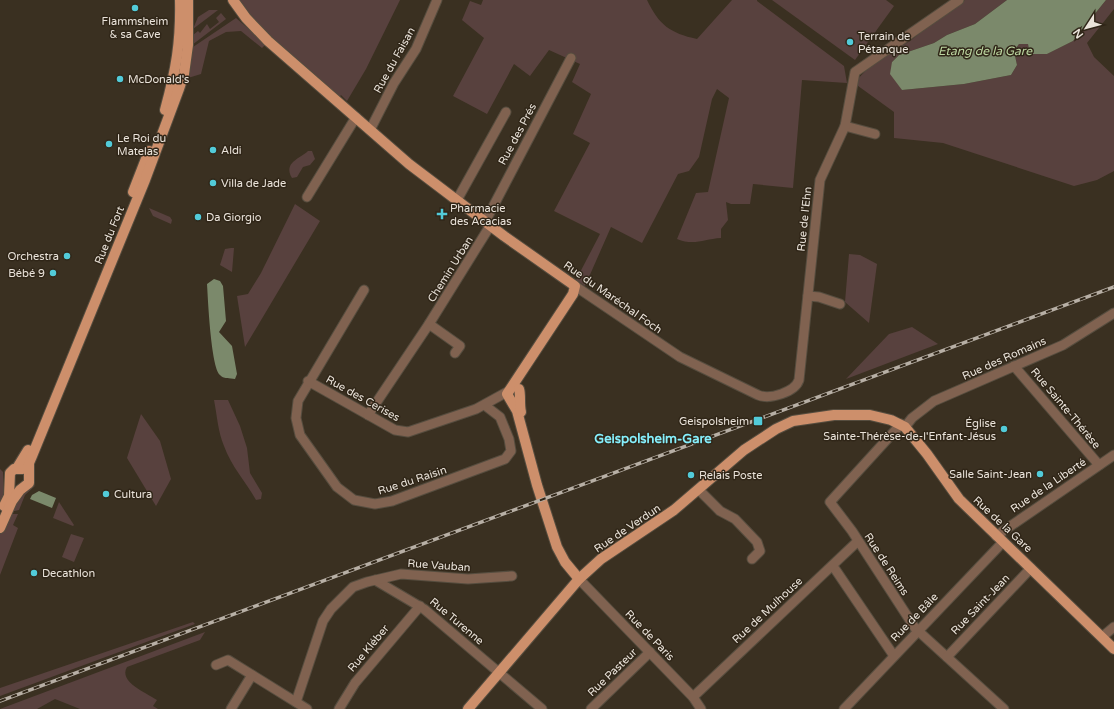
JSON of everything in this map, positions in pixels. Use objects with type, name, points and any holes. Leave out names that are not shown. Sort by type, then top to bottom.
[{"type":"main road","name":"Rue du Fort","points":[[0,518],[8,496],[10,473],[17,468],[38,427],[164,112],[176,71],[180,44],[180,0]]},
{"type":"main road","name":"Rue du Fort","points":[[0,528],[8,509],[20,490],[29,483],[28,473],[32,456],[145,180],[179,89],[184,74],[188,45],[188,0]]},
{"type":"main road","name":"Rue du Maréchal Foch","points":[[228,0],[242,22],[268,41],[409,164],[488,224],[575,286]]},
{"type":"main road","name":"Rue du Maréchal Foch","points":[[233,0],[246,18],[268,41]]},
{"type":"main road","points":[[575,286],[573,294],[528,363],[513,395],[539,490],[542,495],[559,552],[580,579]]},
{"type":"main road","name":"Rue de Verdun","points":[[468,709],[580,579],[606,554],[666,516],[699,490],[744,450],[768,434],[788,423],[809,418],[834,415],[870,415],[903,425]]},
{"type":"main road","name":"Rue de la Gare","points":[[903,425],[927,454],[951,490],[999,539],[1114,649]]},
{"type":"main road","points":[[17,468],[23,469],[28,473]]},
{"type":"main road","points":[[9,483],[14,488],[20,490]]},
{"type":"street","name":"Rue du Faisan","points":[[370,130],[394,83],[416,49],[437,0]]},
{"type":"street","name":"Rue de l'Ehn","points":[[764,397],[770,397],[793,388],[798,383],[820,180],[845,126],[856,70],[959,0]]},
{"type":"street","name":"Rue des Prés","points":[[488,224],[571,58]]},
{"type":"street","points":[[457,200],[506,112]]},
{"type":"street","points":[[307,197],[356,117]]},
{"type":"street","points":[[845,126],[874,134]]},
{"type":"street","name":"Chemin Urban","points":[[368,415],[429,324],[488,224]]},
{"type":"street","name":"Rue du Maréchal Foch","points":[[575,286],[680,357],[764,397]]},
{"type":"street","name":"Rue du Raisin","points":[[364,290],[308,381],[298,401],[296,418],[300,435],[337,487],[354,500],[375,504],[392,501],[505,459],[510,451],[509,439],[500,417],[486,407]]},
{"type":"street","points":[[808,296],[819,297],[840,304]]},
{"type":"street","name":"Rue des Romains","points":[[903,425],[934,401],[1063,345],[1114,313]]},
{"type":"street","points":[[429,324],[460,346],[455,353]]},
{"type":"street","name":"Rue Sainte-Thérèse","points":[[1014,366],[1098,465]]},
{"type":"street","name":"Rue des Cerises","points":[[308,381],[395,430],[408,432],[513,395]]},
{"type":"street","name":"Rue des Cerises","points":[[476,409],[486,407],[513,395]]},
{"type":"street","name":"Rue de Reims","points":[[903,425],[830,500],[918,630],[1004,709]]},
{"type":"street","name":"Rue de la Liberté","points":[[999,539],[1098,465],[1114,455]]},
{"type":"street","points":[[699,490],[720,511],[735,519],[757,542],[760,551],[752,560]]},
{"type":"street","name":"Rue de Bâle","points":[[844,709],[918,630],[999,539]]},
{"type":"street","name":"Rue de Mulhouse","points":[[693,697],[858,542]]},
{"type":"street","name":"Rue Saint-Jean","points":[[947,656],[1031,568]]},
{"type":"street","points":[[835,569],[894,656]]},
{"type":"street","name":"Rue Vauban","points":[[296,702],[323,621],[327,614],[354,587],[375,580],[402,574],[468,579],[512,576]]},
{"type":"street","name":"Rue de Paris","points":[[580,579],[693,697],[701,709]]},
{"type":"street","name":"Rue Turenne","points":[[375,580],[420,606],[499,673]]},
{"type":"street","name":"Rue Kléber","points":[[339,709],[355,683],[420,606]]},
{"type":"street","points":[[1102,637],[1114,628]]},
{"type":"street","name":"Rue Pasteur","points":[[591,709],[650,652]]},
{"type":"street","points":[[216,665],[228,660],[307,709]]},
{"type":"street","points":[[499,673],[542,709]]},
{"type":"street","points":[[231,709],[252,675]]},
{"type":"shaded area","points":[[237,0],[400,0],[366,69],[347,101],[341,95],[339,98],[257,27]]},
{"type":"shaded area","points":[[483,0],[647,0],[651,9],[666,27],[679,34],[697,39],[732,0],[757,0],[844,66],[847,83],[802,80],[793,188],[753,184],[750,204],[731,204],[726,202],[728,220],[721,229],[721,238],[694,242],[683,241],[677,239],[696,193],[708,192],[729,98],[717,89],[712,99],[699,157],[689,171],[678,174],[642,243],[611,227],[585,286],[576,280],[600,234],[554,211],[590,143],[573,134],[591,94],[572,82],[580,64],[549,50],[530,76],[514,64],[487,114],[453,96],[484,38],[462,20],[470,1],[481,5]]},
{"type":"shaded area","name":"Terrain de Pétanque","points":[[772,0],[886,0],[894,6],[855,60]]},
{"type":"shaded area","points":[[965,0],[1007,0],[975,24],[947,35],[934,43],[899,55],[892,62],[902,90],[964,84],[1011,75],[1017,65],[1014,51],[1019,44],[1028,44],[1031,54],[1047,54],[1073,41],[1106,0],[1114,0],[1114,9],[1087,43],[1094,57],[1114,76],[1114,171],[1097,180],[1074,186],[943,143],[894,138],[894,112],[854,83],[871,65],[910,41]]},
{"type":"shaded area","points":[[209,10],[218,10],[193,29],[198,17]]},
{"type":"shaded area","points":[[221,13],[226,19],[192,45],[193,35],[198,31],[200,33],[207,24],[210,29],[219,22],[216,18]]},
{"type":"shaded area","points":[[236,18],[266,44],[262,48],[241,31],[226,32],[209,41],[201,74],[188,78],[193,47]]},
{"type":"shaded area","points":[[308,151],[312,151],[315,159],[310,165],[303,167],[297,177],[292,178],[290,173],[291,165]]},
{"type":"shaded area","points":[[295,204],[320,221],[245,347],[237,296],[248,294],[261,273]]},
{"type":"shaded area","points":[[149,208],[170,217],[172,220],[171,224],[153,216]]},
{"type":"shaded area","points":[[234,248],[232,272],[220,265],[225,249]]},
{"type":"shaded area","points":[[849,254],[860,255],[877,264],[869,323],[845,302]]},
{"type":"shaded area","points":[[912,327],[938,344],[846,379],[889,334]]},
{"type":"shaded area","points":[[214,400],[228,400],[240,426],[247,448],[250,473],[262,493],[261,499],[256,500],[227,453],[220,435]]},
{"type":"shaded area","points":[[141,414],[160,441],[171,479],[156,506],[127,458]]},
{"type":"shaded area","points":[[0,469],[3,472],[4,495],[0,510]]},
{"type":"shaded area","points":[[36,485],[25,495],[19,510],[10,512],[17,497]]},
{"type":"shaded area","points":[[59,502],[74,525],[73,526],[53,518]]},
{"type":"shaded area","points":[[11,514],[18,514],[13,525],[18,528],[0,575],[0,532]]},
{"type":"shaded area","points":[[71,534],[84,538],[74,562],[62,557]]},
{"type":"shaded area","points":[[193,622],[195,624],[0,696],[0,688]]},
{"type":"shaded area","points":[[205,632],[200,640],[127,667],[125,672],[126,678],[135,686],[157,700],[153,706],[158,709],[80,709],[55,699],[37,709],[0,709]]},
{"type":"water","name":"Etang de la Gare","points":[[1007,0],[1106,0],[1073,41],[1047,54],[1030,54],[1028,44],[1019,44],[1014,51],[1017,65],[1011,75],[964,84],[902,90],[890,74],[892,62],[899,55],[934,43],[947,35],[975,24]]},
{"type":"water","points":[[214,279],[220,281],[223,286],[226,321],[219,332],[232,346],[237,374],[235,379],[221,376],[214,360],[210,332],[207,284]]},
{"type":"water","points":[[39,491],[56,498],[52,508],[30,499],[32,495]]},
{"type":"railway","points":[[0,701],[1114,287]]},
{"type":"place","name":"Flammsheim & sa Cave","points":[[135,8]]},
{"type":"place","name":"Terrain de Pétanque","points":[[850,42]]},
{"type":"place","name":"McDonald's","points":[[120,79]]},
{"type":"place","name":"Le Roi du Matelas","points":[[109,144]]},
{"type":"place","name":"Aldi","points":[[213,150]]},
{"type":"place","name":"Villa de Jade","points":[[213,183]]},
{"type":"place","name":"Pharmacie des Acacias","points":[[442,214]]},
{"type":"place","name":"Da Giorgio","points":[[198,217]]},
{"type":"place","name":"Orchestra","points":[[67,256]]},
{"type":"place","name":"Bébé 9","points":[[53,273]]},
{"type":"place","name":"Geispolsheim","points":[[758,421]]},
{"type":"place","name":"Église Sainte-Thérèse-de-l'Enfant-Jésus","points":[[1004,429]]},
{"type":"place","name":"Salle Saint-Jean","points":[[1040,474]]},
{"type":"place","name":"Relais Poste","points":[[691,475]]},
{"type":"place","name":"Cultura","points":[[106,494]]},
{"type":"place","name":"Decathlon","points":[[34,573]]},
{"type":"district","name":"Geispolsheim-Gare","points":[[653,438]]}]
